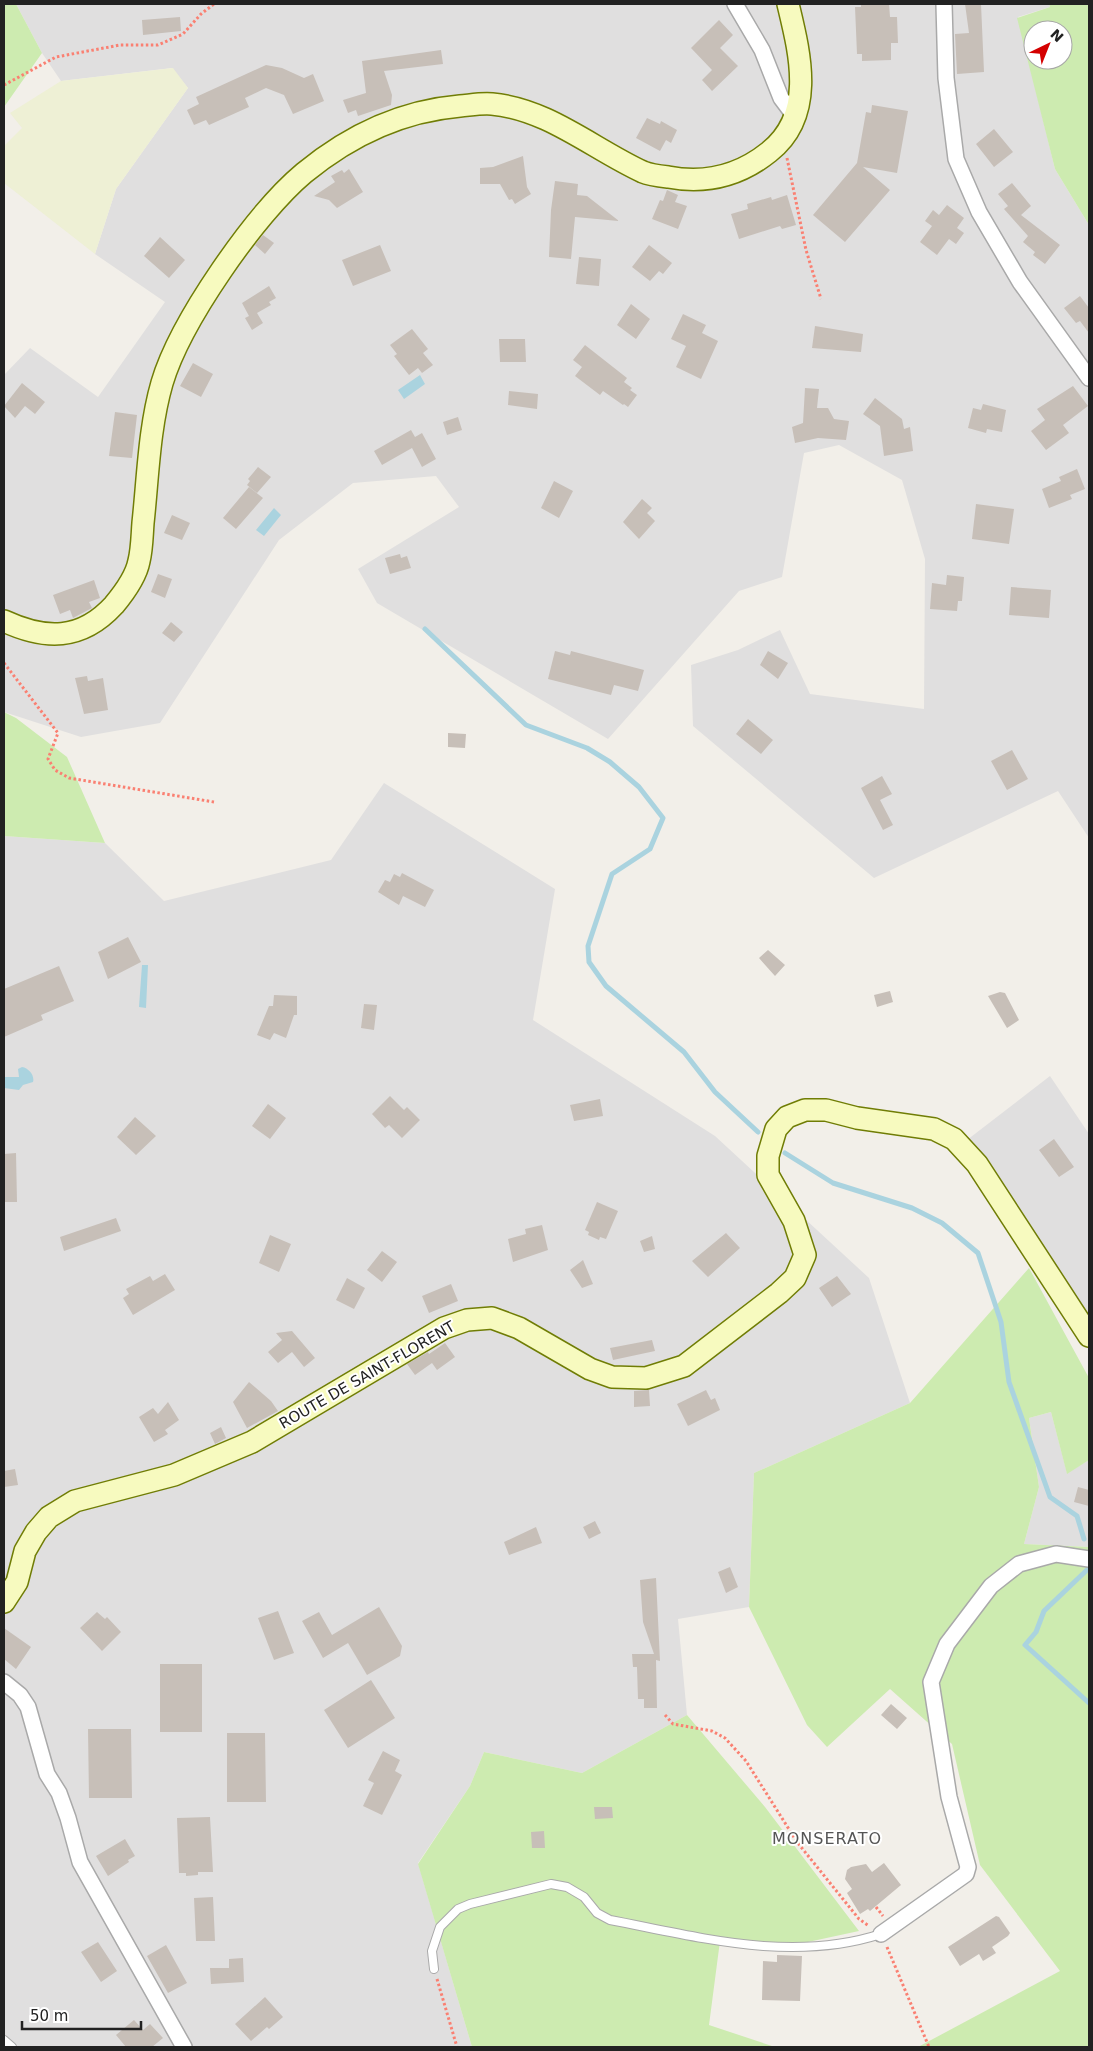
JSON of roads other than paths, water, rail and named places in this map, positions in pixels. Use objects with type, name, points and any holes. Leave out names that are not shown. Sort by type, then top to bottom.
[{"type":"main road","points":[[4,621],[44,635],[79,630],[100,620],[123,594],[139,564],[154,430],[162,384],[188,322],[252,230],[294,182],[323,158],[352,138],[383,124],[440,108],[491,104],[533,112],[646,174],[688,181],[722,178],[758,161],[780,144],[796,118],[801,103],[800,62],[788,4]]},
{"type":"main road","name":"ROUTE DE SAINT-FLORENT","points":[[4,1602],[17,1582],[25,1551],[36,1532],[49,1517],[75,1501],[174,1476],[252,1442],[444,1328],[467,1320],[492,1318],[519,1328],[590,1369],[612,1376],[646,1378],[684,1366],[795,1278],[805,1255],[803,1243],[794,1221],[768,1175],[768,1156],[776,1129],[787,1117],[805,1110],[826,1110],[857,1118],[934,1129],[954,1139],[977,1164],[1089,1336]]},
{"type":"street","points":[[735,4],[762,50],[781,98],[796,118]]},
{"type":"street","points":[[944,4],[946,78],[956,159],[979,212],[1020,282],[1089,378]]},
{"type":"street","points":[[881,1934],[966,1874],[968,1867],[949,1797],[931,1682],[947,1644],[991,1586],[1019,1564],[1056,1554],[1089,1558]]},
{"type":"street","points":[[4,1682],[20,1695],[28,1707],[47,1774],[59,1793],[80,1862],[184,2047]]},
{"type":"lane","points":[[434,1969],[432,1950],[440,1927],[458,1909],[551,1884],[567,1887],[584,1897],[597,1913],[610,1920],[748,1946],[805,1948],[859,1942],[881,1934]]},
{"type":"lane","points":[[4,2040],[12,2047]]},
{"type":"water","points":[[420,375],[425,384],[404,399],[398,390]]},
{"type":"water","points":[[274,508],[281,515],[264,536],[256,530]]},
{"type":"water","points":[[142,965],[148,965],[146,1008],[139,1007]]},
{"type":"water","points":[[22,1067],[31,1073],[33,1082],[23,1085],[19,1090],[4,1088],[4,1077],[19,1077],[18,1069]]},
{"type":"waterway","points":[[425,629],[526,725],[587,748],[610,762],[639,787],[663,818],[650,849],[612,874],[588,946],[589,962],[606,986],[684,1052],[715,1092],[758,1132]]},
{"type":"waterway","points":[[785,1153],[833,1183],[912,1208],[942,1223],[978,1253],[1001,1322],[1009,1382],[1050,1497],[1077,1516],[1084,1539]]},
{"type":"waterway","points":[[1089,1568],[1044,1611],[1036,1632],[1025,1645],[1089,1703]]},
{"type":"district","name":"MONSERATO","points":[[827,1838]]}]
